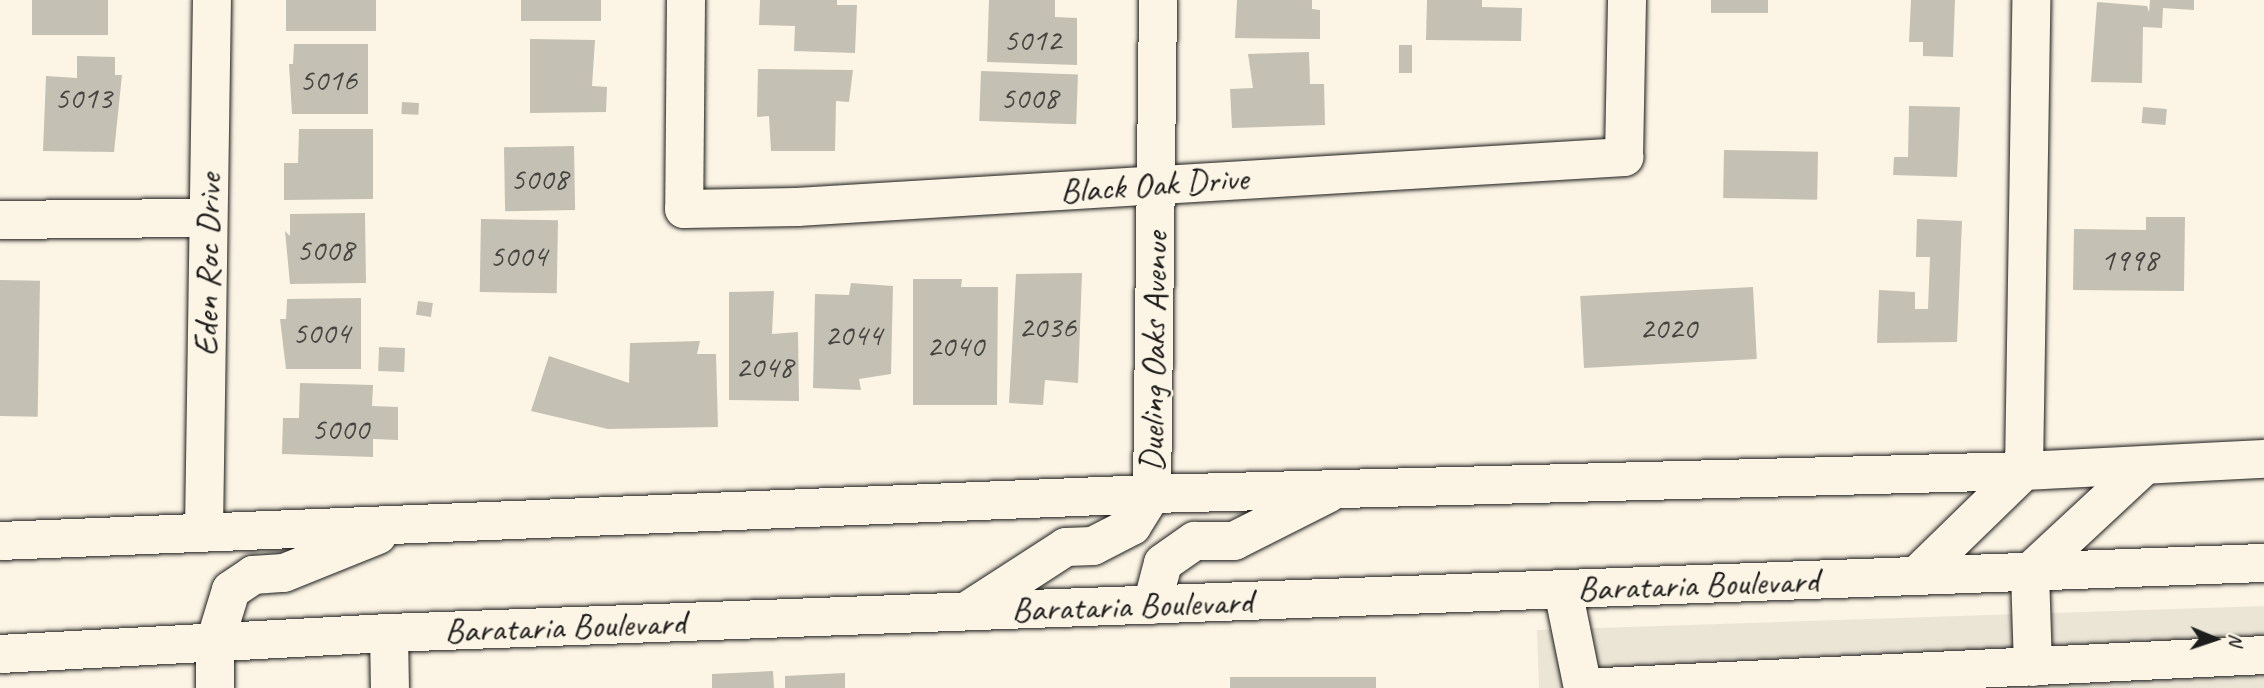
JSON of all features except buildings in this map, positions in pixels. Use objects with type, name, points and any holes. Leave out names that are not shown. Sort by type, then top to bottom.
[{"type":"main road","name":"Eden Roc Drive","points":[[204,530],[212,0]]},
{"type":"main road","name":"Black Oak Drive","points":[[686,0],[684,209],[797,207],[1623,157],[1626,0]]},
{"type":"main road","name":"Dueling Oaks Avenue","points":[[1152,494],[1158,0]]},
{"type":"main road","points":[[1916,576],[2024,471],[2031,0]]},
{"type":"main road","points":[[0,220],[208,218]]},
{"type":"main road","points":[[0,541],[204,530],[402,526],[1152,494],[2024,471],[2264,458]]},
{"type":"main road","points":[[2034,667],[2030,572],[2145,465]]},
{"type":"main road","points":[[1152,605],[1163,563],[1195,541],[1234,541],[1340,488]]},
{"type":"main road","points":[[965,612],[1066,547],[1093,546],[1132,526],[1152,494]]},
{"type":"main road","points":[[215,688],[215,642],[231,590],[253,575],[284,573],[402,526]]},
{"type":"main road","name":"Barataria Boulevard","points":[[0,654],[389,633],[2264,563]]},
{"type":"main road","points":[[1563,590],[1583,688],[2264,655]]},
{"type":"main road","points":[[389,633],[390,688]]},
{"type":"shaded area","points":[[2264,606],[2264,688],[1539,688],[1537,630]]}]
